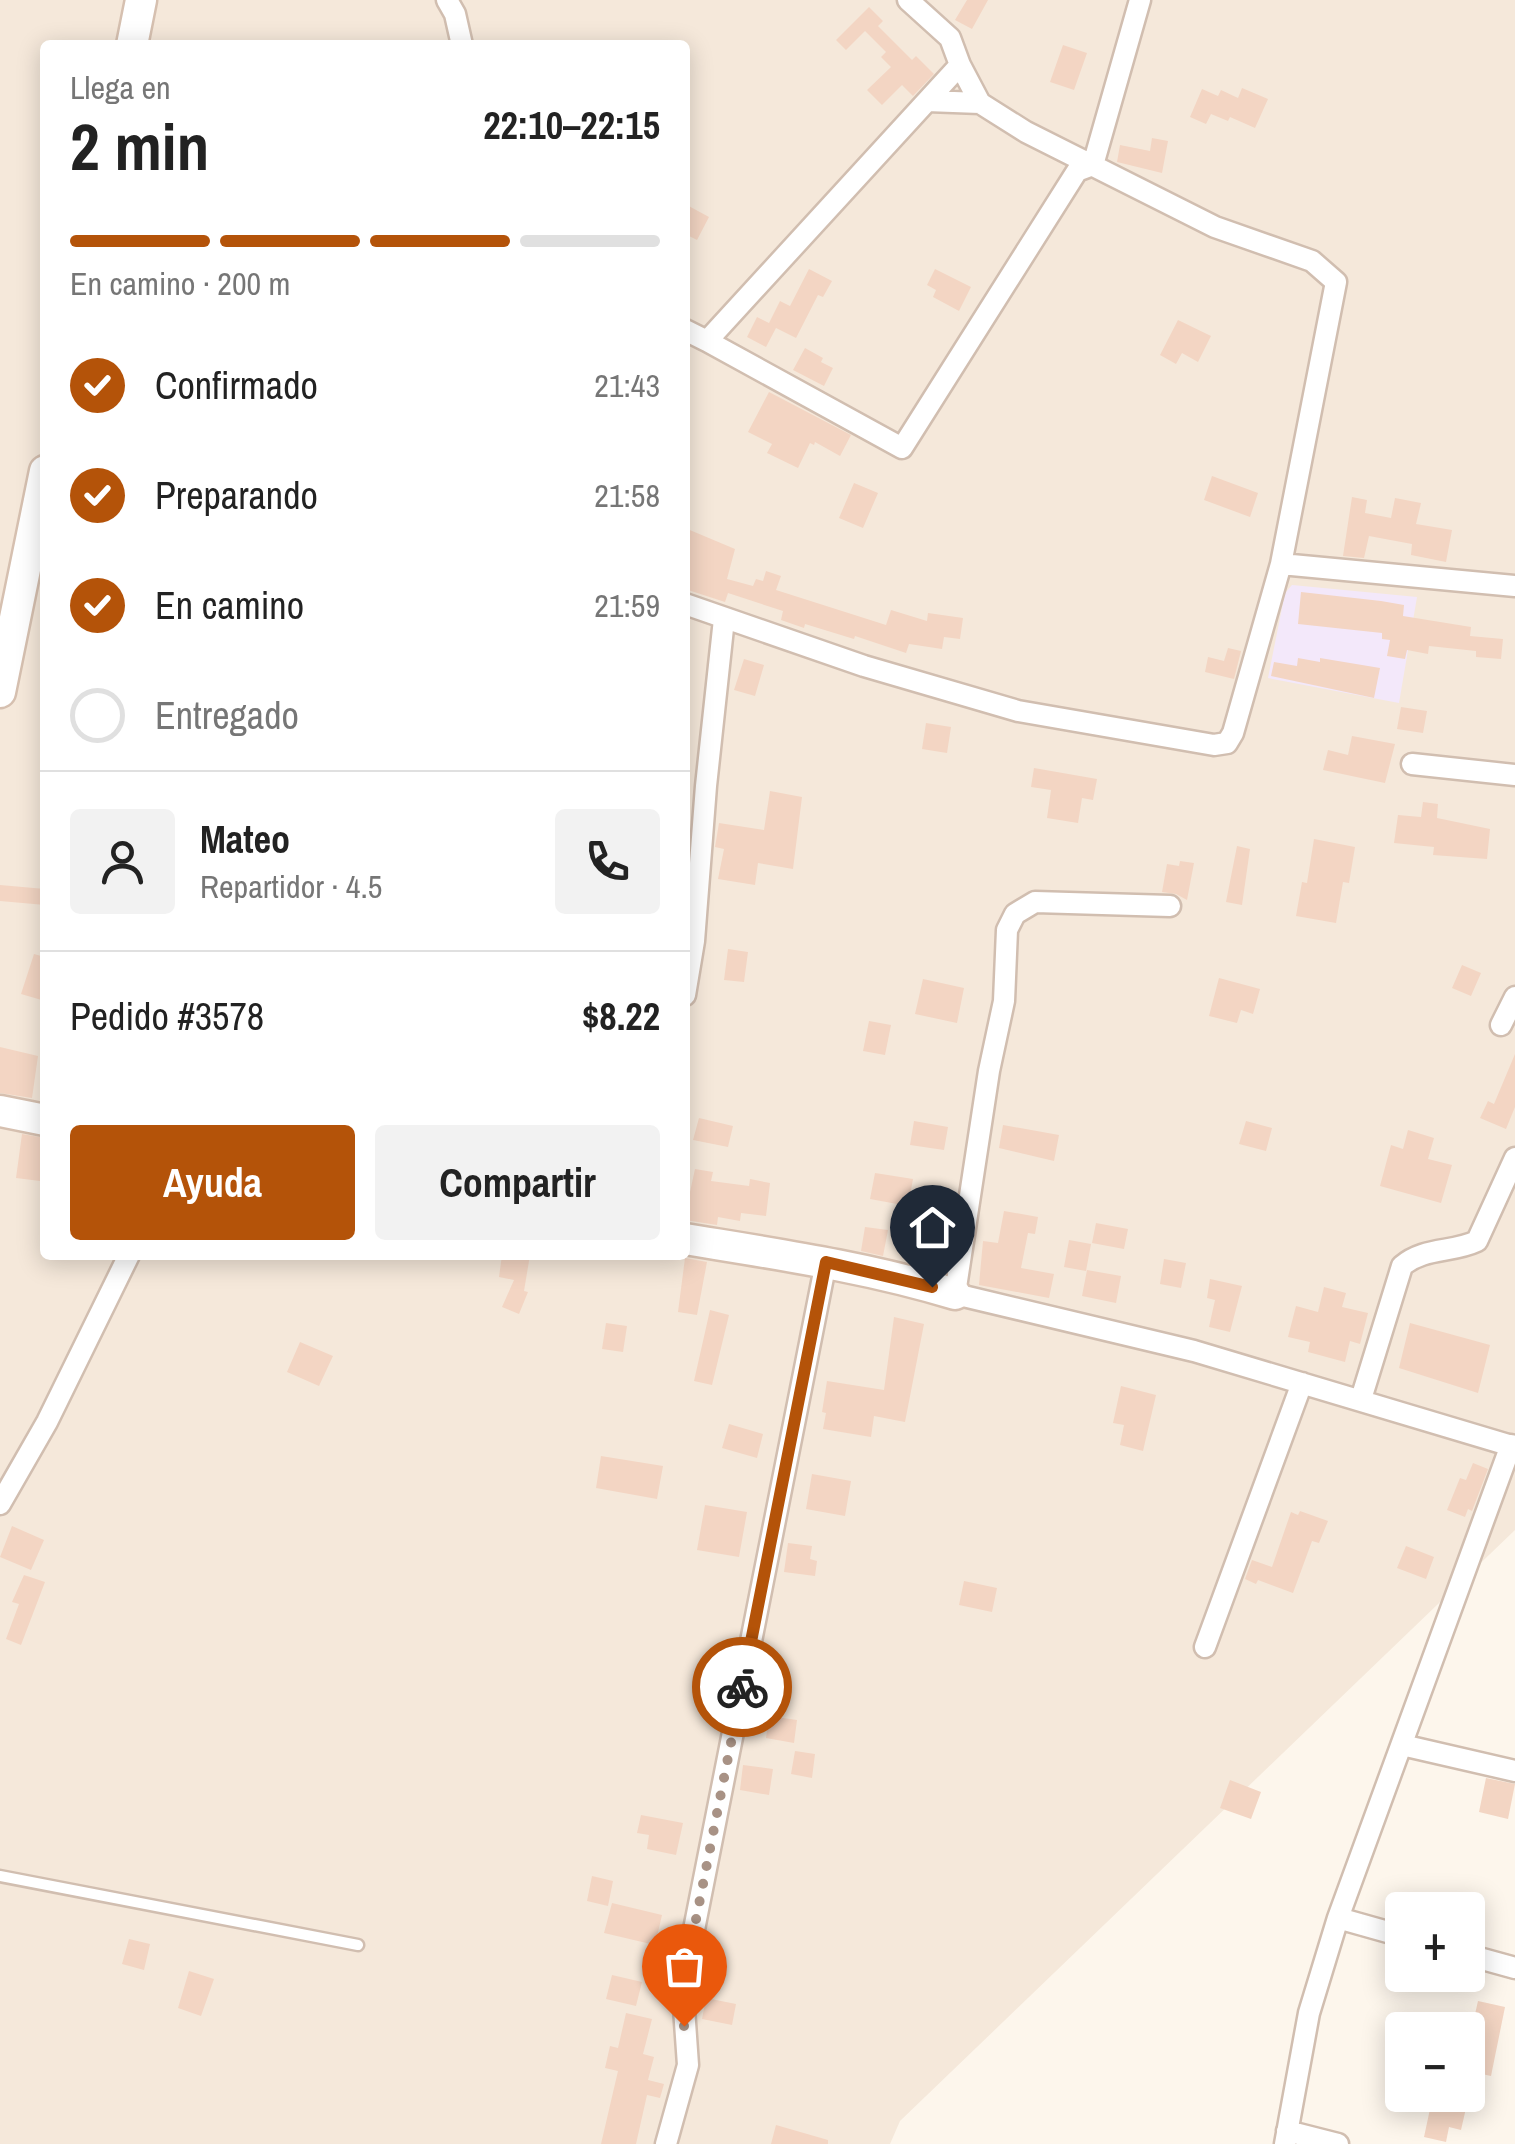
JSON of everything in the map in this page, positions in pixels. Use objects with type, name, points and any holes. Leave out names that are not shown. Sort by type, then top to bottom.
[{"type":"street","points":[[133,40],[141,0]]},
{"type":"street","points":[[446,0],[456,14],[461,40]]},
{"type":"street","points":[[908,0],[950,38],[980,104]]},
{"type":"street","points":[[1093,165],[1140,0]]},
{"type":"street","points":[[708,341],[960,65]]},
{"type":"street","points":[[690,606],[864,666],[1018,711],[1214,745],[1226,743],[1233,733],[1282,564],[1336,282],[1312,261],[1214,227],[1026,132],[980,104],[927,102]]},
{"type":"street","points":[[690,332],[902,448],[1076,172],[1093,165]]},
{"type":"street","points":[[0,692],[40,496]]},
{"type":"street","points":[[1282,564],[1515,586]]},
{"type":"street","points":[[690,965],[724,619]]},
{"type":"street","points":[[1412,764],[1515,775]]},
{"type":"street","points":[[955,1294],[989,1071],[1004,1001],[1010,922],[1021,908],[1034,902],[1170,906]]},
{"type":"street","points":[[1501,1025],[1515,996]]},
{"type":"street","points":[[0,1112],[40,1119]]},
{"type":"street","points":[[1360,1399],[1402,1266],[1428,1251],[1468,1246],[1477,1241],[1515,1158]]},
{"type":"street","points":[[690,1239],[908,1280],[1194,1351],[1513,1446],[1338,1918],[1309,2013],[1286,2138],[1338,2144]]},
{"type":"street","points":[[0,1504],[47,1422],[127,1260]]},
{"type":"street","points":[[666,2144],[688,2065],[683,1994],[686,1970],[826,1262]]},
{"type":"street","points":[[1204,1647],[1302,1383]]},
{"type":"street","points":[[1402,1745],[1515,1771]]},
{"type":"street","points":[[1338,1918],[1385,1931]]},
{"type":"street","points":[[1485,1960],[1515,1968]]},
{"type":"lane","points":[[0,1876],[358,1945]]},
{"type":"shaded area","points":[[0,0],[1515,0],[1515,1530],[900,2121],[890,2144],[0,2144]]},
{"type":"shaded area","points":[[1292,585],[1417,597],[1399,703],[1268,678],[1285,593]]},
{"type":"building","points":[[967,0],[988,0],[972,29],[955,20]]},
{"type":"building","points":[[869,7],[883,21],[878,26],[912,60],[916,56],[934,74],[913,96],[902,85],[882,105],[867,90],[891,67],[881,57],[886,52],[865,31],[846,50],[836,40]]},
{"type":"building","points":[[1063,45],[1087,53],[1074,90],[1050,82]]},
{"type":"building","points":[[1242,88],[1268,99],[1255,128],[1230,117],[1228,121],[1211,114],[1206,124],[1190,117],[1202,89],[1218,96],[1221,90],[1238,98]]},
{"type":"building","points":[[1152,138],[1168,141],[1162,173],[1117,162],[1120,145],[1150,151]]},
{"type":"building","points":[[690,207],[709,217],[697,240],[690,236]]},
{"type":"building","points":[[809,269],[832,281],[823,297],[818,295],[796,338],[776,328],[766,347],[747,337],[757,317],[769,323],[780,301],[790,306]]},
{"type":"building","points":[[935,269],[971,287],[959,311],[933,297],[936,290],[927,285]]},
{"type":"building","points":[[1178,320],[1211,336],[1198,362],[1182,353],[1176,364],[1160,355]]},
{"type":"building","points":[[805,348],[833,368],[824,386],[793,370]]},
{"type":"building","points":[[769,392],[851,435],[840,456],[810,443],[798,468],[767,453],[772,444],[748,432]]},
{"type":"building","points":[[1212,476],[1258,493],[1250,517],[1204,500]]},
{"type":"building","points":[[854,483],[878,493],[863,528],[839,518]]},
{"type":"building","points":[[1352,497],[1367,500],[1365,513],[1391,518],[1395,498],[1421,503],[1416,524],[1452,530],[1446,562],[1411,555],[1412,544],[1369,536],[1364,558],[1343,556]]},
{"type":"building","points":[[690,530],[735,549],[727,579],[753,586],[756,579],[763,581],[766,571],[781,576],[776,590],[886,625],[891,610],[927,621],[928,613],[963,618],[960,639],[944,637],[942,649],[909,644],[906,653],[855,636],[854,639],[805,624],[804,628],[781,620],[783,611],[728,593],[725,602],[690,591]]},
{"type":"building","points":[[1301,592],[1404,605],[1403,616],[1471,627],[1470,636],[1503,639],[1501,659],[1476,657],[1476,651],[1429,646],[1428,654],[1407,650],[1405,659],[1387,656],[1390,640],[1382,639],[1382,633],[1298,624]]},
{"type":"building","points":[[1228,648],[1241,651],[1234,679],[1205,672],[1208,657],[1224,661]]},
{"type":"building","points":[[1298,658],[1380,668],[1374,698],[1271,676],[1274,662],[1297,666]]},
{"type":"building","points":[[744,659],[764,665],[755,696],[734,690]]},
{"type":"building","points":[[1401,707],[1427,711],[1423,733],[1397,729]]},
{"type":"building","points":[[926,723],[951,727],[947,753],[922,749]]},
{"type":"building","points":[[1352,736],[1395,744],[1385,783],[1323,770],[1328,750],[1348,755]]},
{"type":"building","points":[[1034,768],[1097,779],[1093,800],[1082,798],[1078,823],[1047,818],[1051,790],[1031,787]]},
{"type":"building","points":[[770,791],[802,797],[793,869],[758,863],[755,885],[718,879],[724,849],[715,847],[719,823],[764,830]]},
{"type":"building","points":[[1423,802],[1438,804],[1437,818],[1490,829],[1487,859],[1433,855],[1434,847],[1394,843],[1398,815],[1421,817]]},
{"type":"building","points":[[1314,839],[1355,847],[1349,883],[1343,882],[1336,923],[1296,916],[1302,882],[1307,883]]},
{"type":"building","points":[[1237,846],[1250,849],[1242,905],[1226,902]]},
{"type":"building","points":[[1180,861],[1194,863],[1187,900],[1162,892],[1167,864],[1179,866]]},
{"type":"building","points":[[0,885],[40,889],[40,905],[0,901]]},
{"type":"building","points":[[728,949],[748,952],[744,982],[724,980]]},
{"type":"building","points":[[34,954],[40,956],[40,1000],[21,994]]},
{"type":"building","points":[[1462,965],[1481,973],[1471,996],[1452,988]]},
{"type":"building","points":[[1219,978],[1260,989],[1253,1014],[1241,1010],[1237,1023],[1209,1016]]},
{"type":"building","points":[[923,979],[964,988],[957,1023],[915,1014]]},
{"type":"building","points":[[869,1021],[891,1025],[885,1055],[863,1051]]},
{"type":"building","points":[[0,1047],[38,1056],[32,1098],[0,1093]]},
{"type":"building","points":[[1515,1054],[1515,1107],[1506,1129],[1480,1118],[1488,1101],[1494,1104]]},
{"type":"building","points":[[699,1118],[733,1126],[728,1147],[693,1140]]},
{"type":"building","points":[[914,1121],[948,1127],[944,1150],[910,1145]]},
{"type":"building","points":[[1246,1121],[1272,1128],[1266,1151],[1239,1144]]},
{"type":"building","points":[[1003,1125],[1059,1135],[1054,1161],[999,1148]]},
{"type":"building","points":[[1408,1130],[1434,1138],[1428,1159],[1452,1165],[1441,1203],[1380,1186],[1391,1145],[1403,1149]]},
{"type":"building","points":[[22,1134],[40,1137],[40,1181],[16,1178]]},
{"type":"building","points":[[695,1169],[713,1172],[711,1181],[749,1186],[750,1179],[770,1183],[766,1216],[741,1213],[740,1221],[718,1217],[717,1225],[690,1221]]},
{"type":"building","points":[[875,1173],[913,1179],[908,1206],[870,1199]]},
{"type":"building","points":[[1004,1211],[1038,1217],[1035,1234],[1028,1233],[1021,1268],[1054,1274],[1049,1298],[979,1285],[983,1241],[998,1243]]},
{"type":"building","points":[[1096,1223],[1128,1229],[1124,1249],[1092,1243]]},
{"type":"building","points":[[865,1227],[888,1230],[883,1256],[861,1251]]},
{"type":"building","points":[[925,1229],[948,1233],[938,1270],[915,1264]]},
{"type":"building","points":[[1069,1240],[1091,1244],[1086,1271],[1064,1267]]},
{"type":"building","points":[[1164,1259],[1186,1263],[1181,1288],[1160,1284]]},
{"type":"building","points":[[501,1260],[529,1260],[524,1291],[528,1292],[519,1314],[502,1307],[514,1280],[499,1277]]},
{"type":"building","points":[[685,1260],[707,1262],[697,1315],[678,1312]]},
{"type":"building","points":[[1087,1270],[1121,1276],[1116,1303],[1082,1296]]},
{"type":"building","points":[[1210,1279],[1242,1286],[1230,1332],[1209,1327],[1215,1300],[1207,1298]]},
{"type":"building","points":[[1324,1287],[1346,1293],[1342,1307],[1368,1313],[1360,1344],[1350,1341],[1345,1362],[1308,1352],[1310,1342],[1288,1337],[1296,1306],[1318,1312]]},
{"type":"building","points":[[710,1310],[729,1315],[712,1385],[694,1381]]},
{"type":"building","points":[[894,1317],[924,1324],[905,1422],[874,1416],[871,1437],[823,1429],[827,1381],[884,1390]]},
{"type":"building","points":[[606,1323],[627,1326],[623,1352],[602,1349]]},
{"type":"building","points":[[1410,1323],[1490,1345],[1478,1393],[1399,1368]]},
{"type":"building","points":[[300,1342],[333,1356],[319,1386],[287,1372]]},
{"type":"building","points":[[1121,1386],[1156,1395],[1143,1451],[1120,1445],[1124,1425],[1113,1423]]},
{"type":"building","points":[[729,1424],[763,1434],[757,1458],[722,1448]]},
{"type":"building","points":[[601,1456],[663,1466],[657,1499],[596,1488]]},
{"type":"building","points":[[1473,1463],[1488,1469],[1472,1511],[1468,1509],[1465,1517],[1447,1510],[1460,1478],[1466,1480]]},
{"type":"building","points":[[812,1474],[851,1481],[845,1516],[806,1509]]},
{"type":"building","points":[[705,1505],[747,1512],[739,1557],[697,1550]]},
{"type":"building","points":[[1300,1511],[1328,1521],[1319,1543],[1312,1541],[1293,1593],[1245,1579],[1252,1560],[1272,1567],[1291,1512],[1298,1515]]},
{"type":"building","points":[[12,1526],[44,1540],[31,1570],[0,1557]]},
{"type":"building","points":[[788,1543],[812,1546],[810,1559],[817,1561],[815,1576],[784,1572]]},
{"type":"building","points":[[1406,1546],[1434,1557],[1426,1579],[1397,1568]]},
{"type":"building","points":[[24,1575],[45,1582],[21,1645],[6,1639],[19,1604],[12,1602]]},
{"type":"building","points":[[964,1581],[997,1588],[992,1612],[959,1605]]},
{"type":"building","points":[[769,1716],[797,1720],[794,1743],[766,1738]]},
{"type":"building","points":[[795,1751],[815,1754],[812,1778],[791,1774]]},
{"type":"building","points":[[743,1765],[773,1769],[769,1795],[740,1790]]},
{"type":"building","points":[[1486,1778],[1515,1784],[1508,1819],[1479,1812]]},
{"type":"building","points":[[1230,1780],[1261,1792],[1251,1819],[1220,1808]]},
{"type":"building","points":[[641,1815],[683,1823],[676,1855],[647,1849],[649,1835],[637,1833]]},
{"type":"building","points":[[592,1876],[613,1881],[608,1906],[587,1901]]},
{"type":"building","points":[[612,1903],[662,1915],[655,1945],[604,1933]]},
{"type":"building","points":[[129,1939],[150,1944],[144,1970],[122,1964]]},
{"type":"building","points":[[189,1971],[214,1979],[201,2016],[178,2008]]},
{"type":"building","points":[[612,1975],[642,1982],[636,2006],[606,1999]]},
{"type":"building","points":[[706,1998],[736,2004],[732,2025],[702,2019]]},
{"type":"building","points":[[1478,2001],[1505,2007],[1491,2076],[1485,2075],[1485,2012],[1476,2012]]},
{"type":"building","points":[[626,2013],[652,2019],[643,2054],[654,2057],[648,2080],[664,2084],[660,2098],[647,2095],[636,2144],[601,2144],[618,2071],[605,2068],[610,2046],[618,2048]]},
{"type":"building","points":[[1429,2112],[1465,2112],[1461,2130],[1449,2127],[1446,2142],[1424,2137]]},
{"type":"building","points":[[776,2125],[828,2140],[828,2144],[771,2144]]},
{"type":"way so far","points":[[684,2026],[686,1970],[742,1687]]},
{"type":"route","points":[[742,1687],[826,1262],[932,1287]]}]
